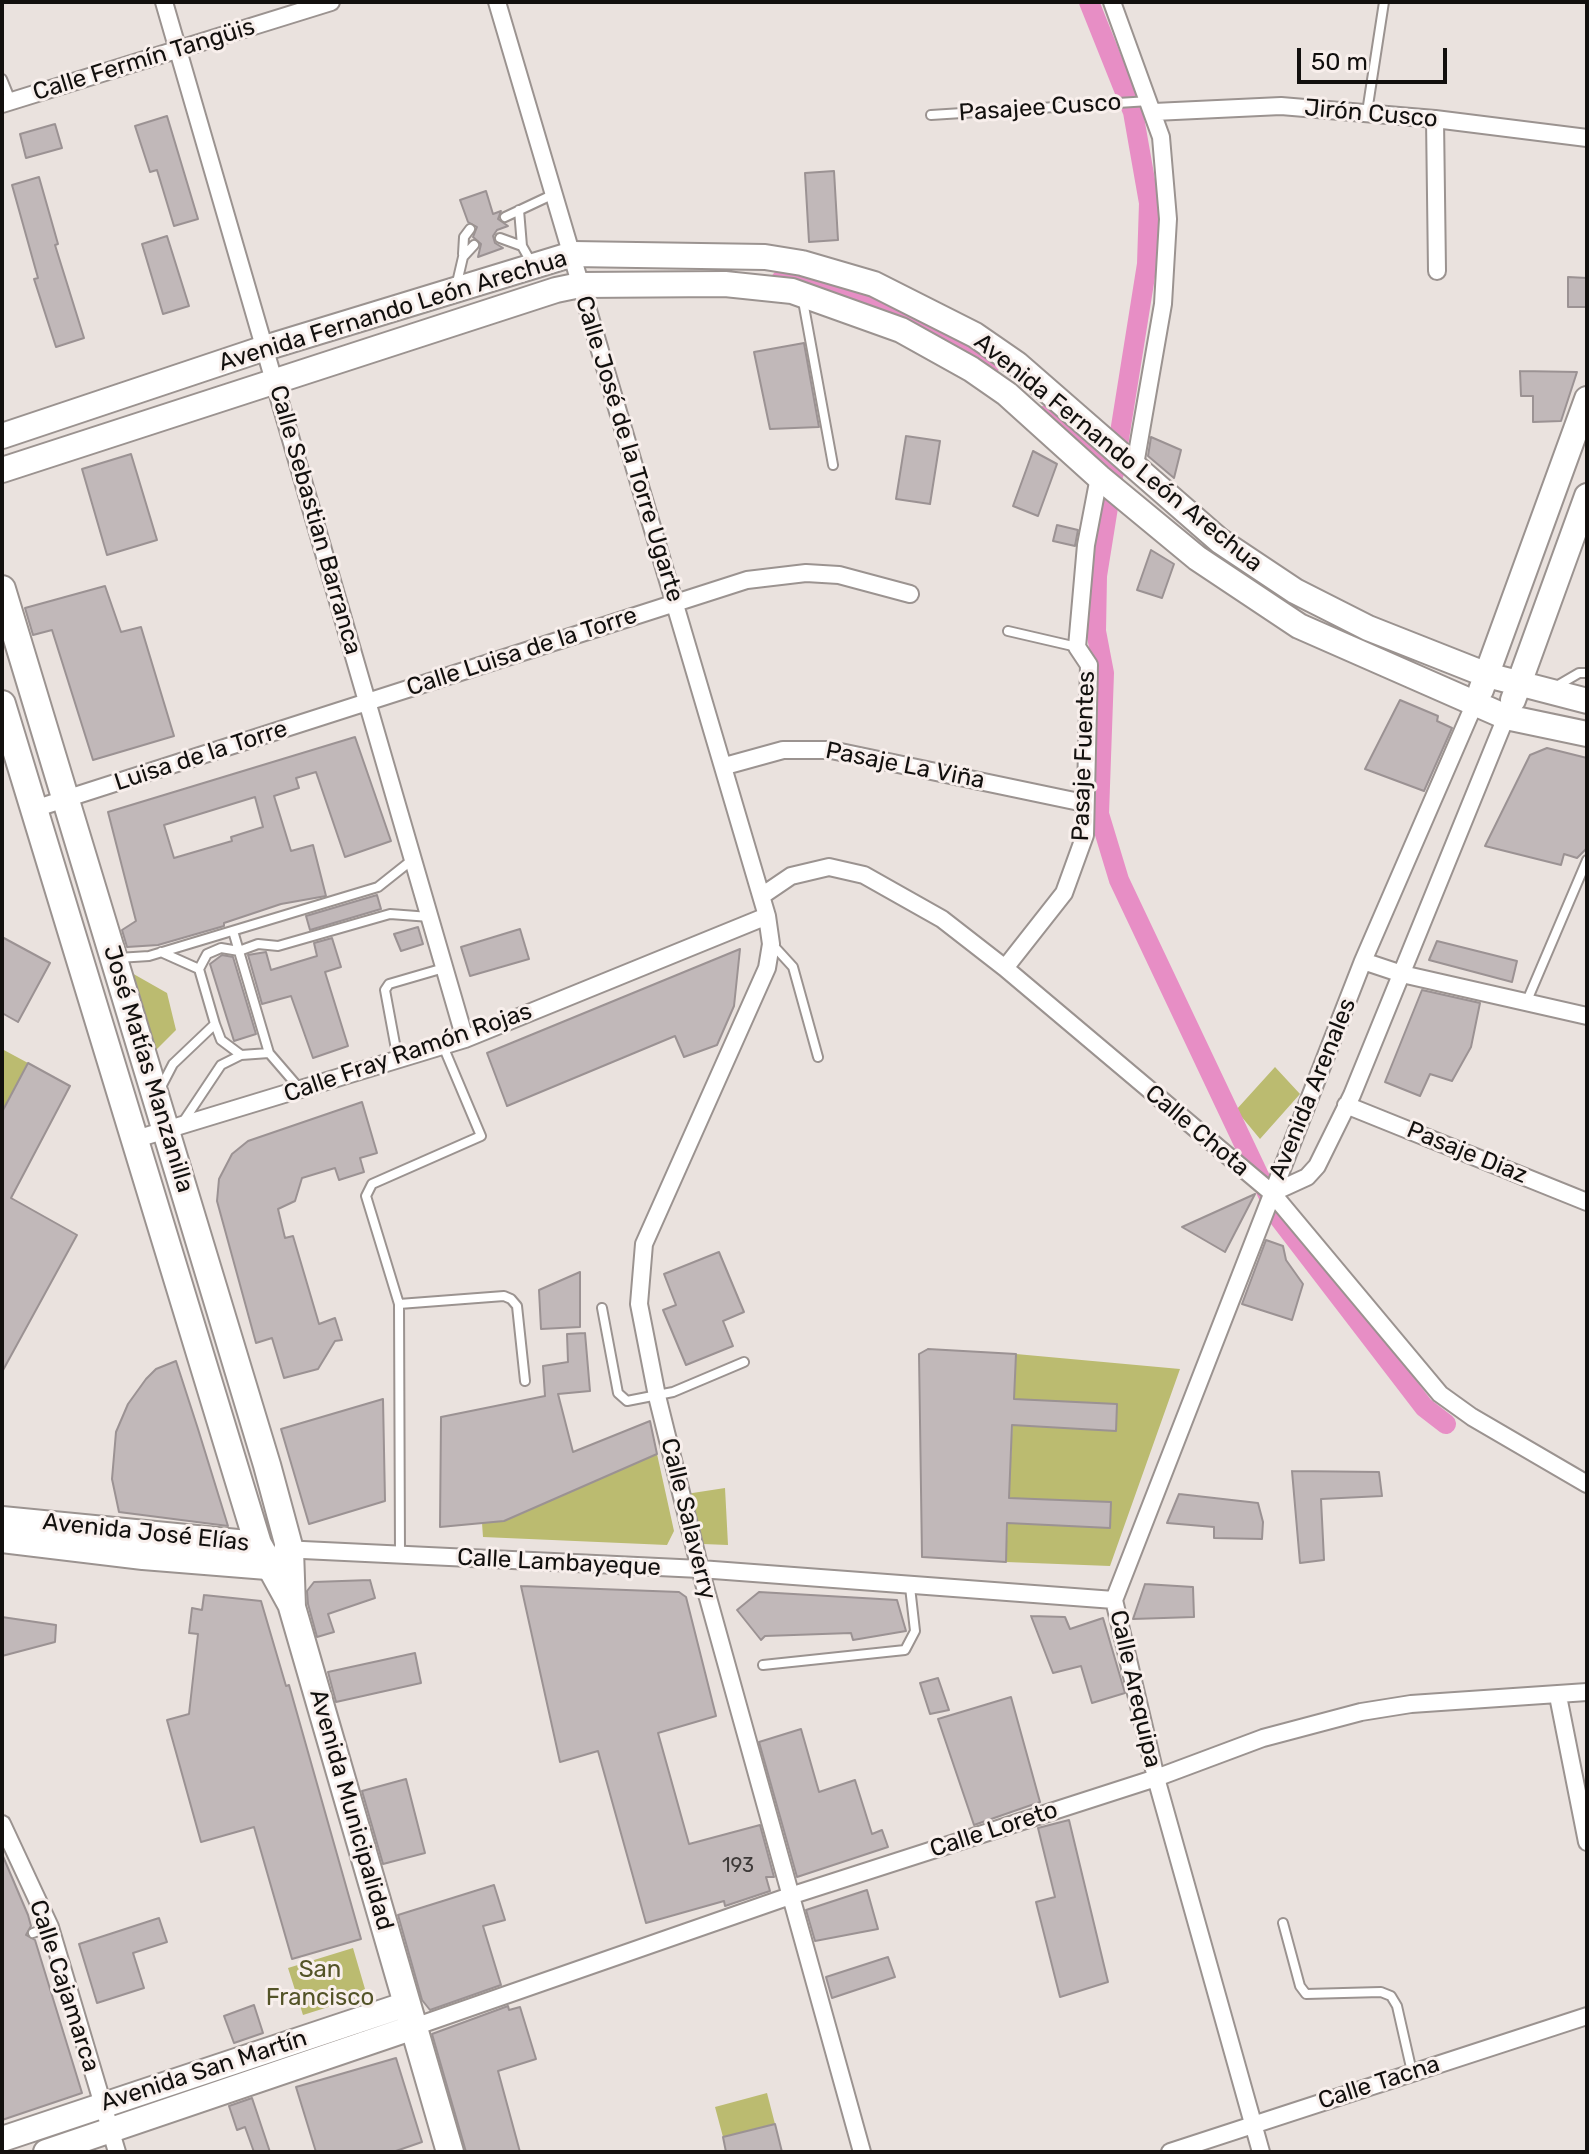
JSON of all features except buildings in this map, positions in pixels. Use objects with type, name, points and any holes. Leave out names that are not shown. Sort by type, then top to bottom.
[{"type":"main road","name":"Avenida Fernando León Arechua","points":[[2,436],[265,348],[456,290],[528,256],[765,257],[802,263],[874,284],[943,316],[1017,364],[1220,541],[1295,591],[1368,628],[1519,685]]},
{"type":"main road","name":"Avenida Fernando León Arechua","points":[[2,470],[274,379],[580,285],[725,284],[801,294],[864,315],[936,347],[1007,394],[1099,477],[1197,558],[1267,608],[1337,645],[1506,717]]},
{"type":"main road","name":"Avenida Arenales","points":[[1474,705],[1587,399]]},
{"type":"main road","name":"Avenida Arenales","points":[[1506,717],[1587,496]]},
{"type":"main road","name":"José Matías Manzanilla","points":[[2,589],[156,1097],[173,1129],[290,1550]]},
{"type":"main road","points":[[1519,685],[1587,701]]},
{"type":"main road","name":"José Matías Manzanilla","points":[[2,704],[133,1140],[263,1556]]},
{"type":"main road","points":[[1506,717],[1587,734]]},
{"type":"main road","name":"Avenida José Elías","points":[[2,1519],[263,1556]]},
{"type":"main road","name":"Avenida José Elías","points":[[2,1540],[143,1557],[263,1556]]},
{"type":"main road","name":"Avenida Municipalidad","points":[[290,1550],[292,1607]]},
{"type":"main road","name":"Avenida Municipalidad","points":[[263,1556],[292,1607],[450,2152]]},
{"type":"main road","name":"Avenida San Martín","points":[[2,2139],[101,2104],[410,2016]]},
{"type":"main road","name":"Avenida San Martín","points":[[46,2152],[113,2141],[410,2016]]},
{"type":"street","name":"Calle Sebastian Barranca","points":[[164,2],[465,1039]]},
{"type":"street","name":"Calle Fermín Tangüis","points":[[6,103],[331,2]]},
{"type":"street","name":"Calle José de la Torre Ugarte","points":[[497,2],[763,895]]},
{"type":"street","points":[[1112,2],[1161,137],[1168,219],[1168,264],[1135,465]]},
{"type":"street","name":"Jirón Cusco","points":[[1152,106],[1250,106],[1367,112],[1587,138]]},
{"type":"street","points":[[1435,119],[1437,271]]},
{"type":"street","name":"Pasaje Fuentes","points":[[1005,968],[1064,893],[1075,872],[1085,835],[1089,665],[1077,647],[1086,545],[1099,477]]},
{"type":"street","name":"Calle Luisa de la Torre","points":[[367,702],[747,580],[806,573],[839,575],[910,594]]},
{"type":"street","name":"Luisa de la Torre","points":[[34,809],[367,702]]},
{"type":"street","name":"Avenida Arenales","points":[[1272,1193],[1363,961],[1474,705]]},
{"type":"street","name":"Avenida Arenales","points":[[1272,1193],[1307,1177],[1317,1166],[1402,974],[1506,717]]},
{"type":"street","name":"Pasaje La Viña","points":[[725,766],[783,750],[831,750],[1084,803]]},
{"type":"street","name":"Calle Chota","points":[[763,895],[791,876],[813,868],[829,867],[855,872],[903,894],[1005,968],[1272,1193],[1440,1394],[1472,1417],[1587,1484]]},
{"type":"street","name":"Calle Salaverry","points":[[763,895],[771,944],[767,968],[644,1244],[639,1304],[657,1396],[700,1569],[862,2152]]},
{"type":"street","name":"Calle Fray Ramón Rojas","points":[[133,1140],[465,1039],[767,916]]},
{"type":"street","points":[[1363,961],[1402,974],[1587,1016]]},
{"type":"street","name":"Pasaje Diaz","points":[[1346,1105],[1587,1202]]},
{"type":"street","name":"Calle Arequipa","points":[[1261,2152],[1156,1778],[1114,1600],[1272,1193]]},
{"type":"street","points":[[263,1556],[290,1550]]},
{"type":"street","name":"Calle Lambayeque","points":[[290,1550],[700,1569],[1114,1600]]},
{"type":"street","name":"Avenida José Elías","points":[[263,1556],[290,1550]]},
{"type":"street","name":"Calle Loreto","points":[[410,2016],[1156,1778],[1263,1738],[1361,1712],[1454,1700],[1587,1692]]},
{"type":"street","points":[[1558,1696],[1587,1842]]},
{"type":"street","name":"Calle Cajamarca","points":[[2,1824],[50,1927],[113,2141]]},
{"type":"street","name":"Calle Tacna","points":[[1170,2152],[1587,2016]]},
{"type":"lane","points":[[1367,112],[1384,2]]},
{"type":"lane","points":[[2,79],[6,103]]},
{"type":"lane","name":"Pasajee Cusco","points":[[931,115],[1152,106]]},
{"type":"lane","points":[[505,217],[554,193]]},
{"type":"lane","points":[[519,210],[528,256]]},
{"type":"lane","points":[[456,290],[464,237],[470,229]]},
{"type":"lane","points":[[500,238],[528,256]]},
{"type":"lane","points":[[463,257],[474,245]]},
{"type":"lane","points":[[801,294],[833,465]]},
{"type":"lane","points":[[1008,631],[1077,647]]},
{"type":"lane","points":[[1547,691],[1579,673],[1587,673]]},
{"type":"lane","points":[[112,951],[114,957],[131,959],[161,952],[378,887],[413,859]]},
{"type":"lane","points":[[1525,1003],[1587,860]]},
{"type":"lane","points":[[241,1055],[221,1040],[215,1024],[199,969],[207,954],[221,948],[239,951],[258,944],[278,946],[390,914],[430,917]]},
{"type":"lane","points":[[233,931],[269,1053],[301,1090]]},
{"type":"lane","points":[[771,944],[793,967],[818,1057]]},
{"type":"lane","points":[[161,952],[199,969]]},
{"type":"lane","points":[[398,1060],[385,990],[389,984],[445,968]]},
{"type":"lane","points":[[156,1097],[173,1064],[215,1024]]},
{"type":"lane","points":[[400,1555],[399,1304],[366,1196],[369,1187],[482,1134],[443,1046]]},
{"type":"lane","points":[[173,1129],[221,1065],[241,1055],[269,1053]]},
{"type":"lane","points":[[399,1304],[504,1296],[511,1299],[517,1306],[525,1381]]},
{"type":"lane","points":[[602,1308],[621,1398],[657,1396],[744,1362]]},
{"type":"lane","points":[[763,1665],[905,1650],[915,1631],[910,1587]]},
{"type":"lane","points":[[1283,1923],[1300,1986],[1306,1994],[1381,1992],[1391,1996],[1397,2006],[1412,2072]]},
{"type":"lane","points":[[33,1933],[50,1927]]},
{"type":"green space","points":[[130,972],[167,993],[176,1030],[154,1052]]},
{"type":"green space","points":[[2,1049],[28,1063],[2,1112]]},
{"type":"green space","points":[[1275,1067],[1300,1094],[1260,1139],[1236,1110]]},
{"type":"green space","points":[[1016,1354],[1180,1369],[1110,1566],[1006,1562]]},
{"type":"green space","points":[[657,1454],[674,1531],[667,1545],[483,1537],[482,1523]]},
{"type":"green space","points":[[725,1488],[728,1545],[703,1544],[686,1494]]},
{"type":"green space","name":"San Francisco","points":[[353,1948],[365,1989],[360,1997],[303,2015],[288,1968]]},
{"type":"green space","points":[[767,2093],[775,2124],[723,2137],[715,2107]]},
{"type":"waterway","points":[[1089,2],[1133,112],[1149,203],[1147,264],[1097,576],[1096,631],[1104,673],[1099,814],[1119,880],[1279,1218],[1424,1407],[1446,1424]]},
{"type":"waterway","points":[[781,280],[810,284],[888,309],[945,338],[989,367]]},
{"type":"waterway","points":[[1047,415],[1115,471]]}]
